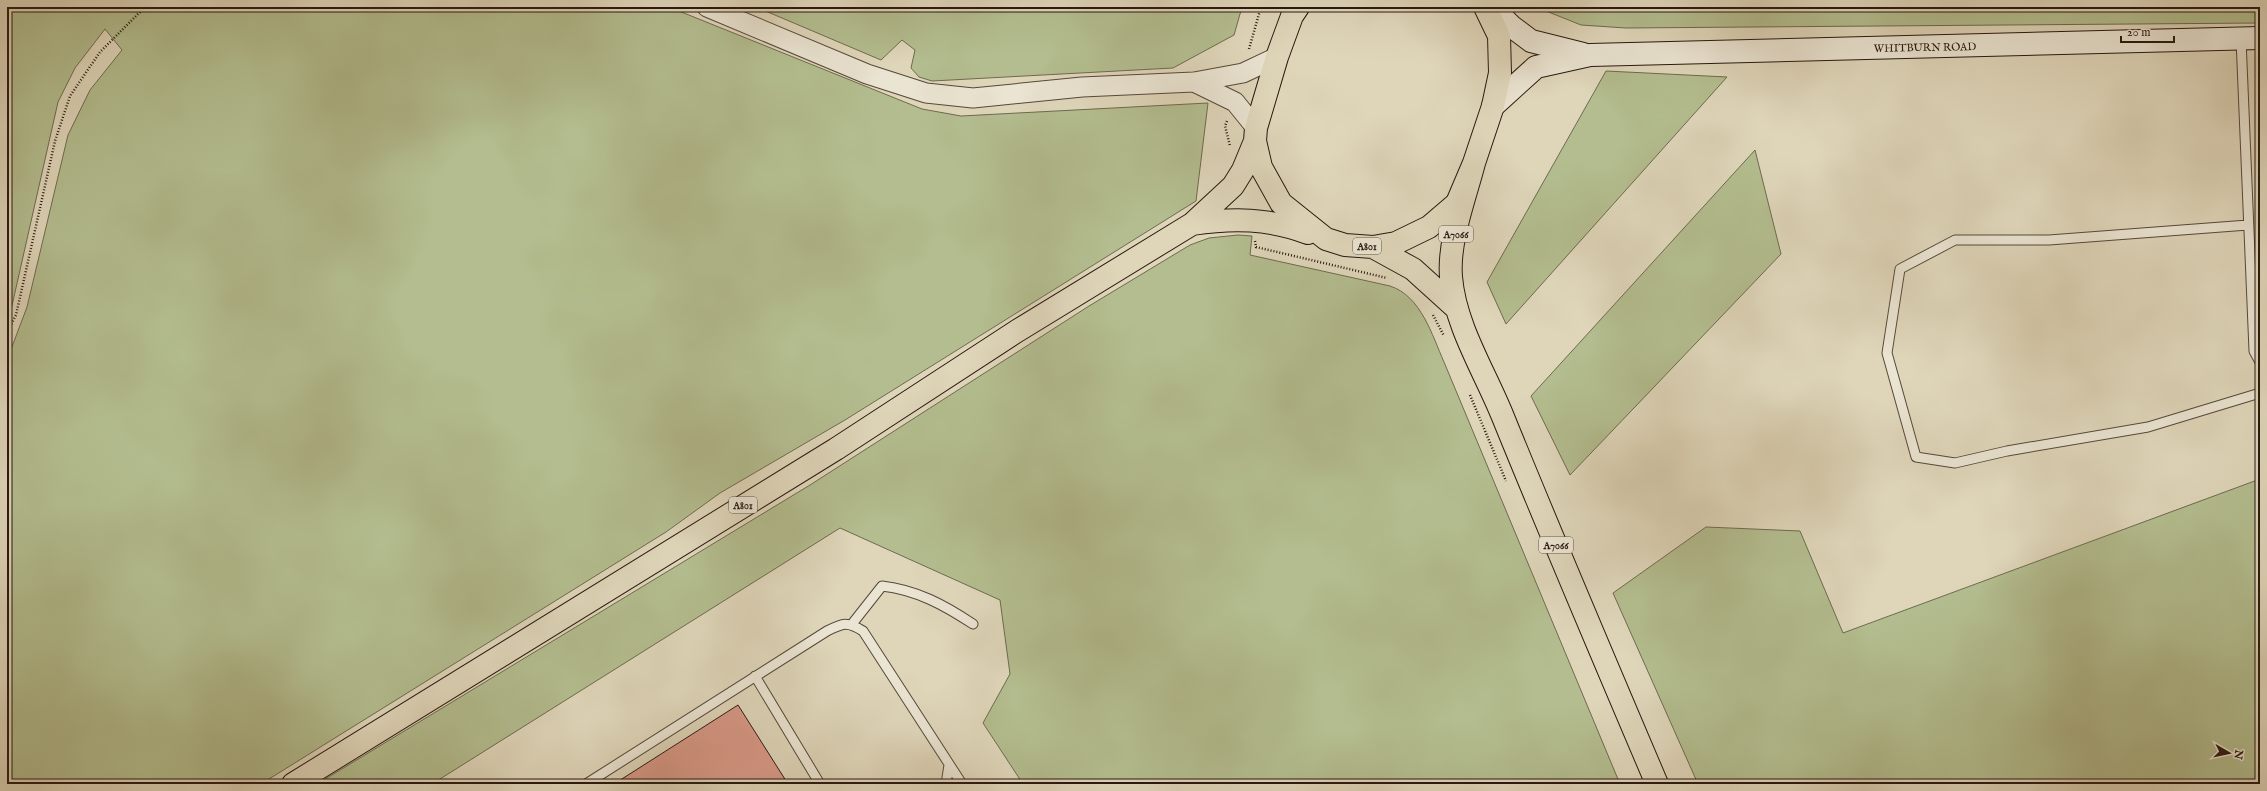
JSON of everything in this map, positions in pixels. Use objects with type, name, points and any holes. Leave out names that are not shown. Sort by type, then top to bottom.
[{"type":"main road","points":[[1285,35],[1295,7]]},
{"type":"main road","name":"A801","points":[[293,784],[836,449],[1017,331],[1192,224],[1233,186],[1246,164],[1277,57],[1292,16],[1298,7]]},
{"type":"main road","name":"A801","points":[[1192,224],[1218,220],[1253,220],[1285,224],[1345,245],[1373,247],[1396,243],[1429,227],[1457,203],[1474,163],[1493,106],[1500,73],[1499,36],[1485,7]]},
{"type":"main road","name":"WHITBURN ROAD","points":[[1492,7],[1511,26],[1531,41],[1590,55]]},
{"type":"main road","name":"WHITBURN ROAD","points":[[1493,106],[1536,67],[1590,55],[2250,38]]},
{"type":"main road","name":"A801","points":[[1255,134],[1261,167],[1281,203],[1326,239]]},
{"type":"main road","name":"A7066","points":[[1474,163],[1453,244],[1451,275],[1455,307],[1497,401],[1591,631],[1657,784]]},
{"type":"main road","name":"A7066","points":[[1373,247],[1413,269],[1455,307]]},
{"type":"street","points":[[706,7],[867,74],[926,93],[973,98],[1082,87],[1194,82],[1243,73],[1277,57]]},
{"type":"street","points":[[1194,82],[1235,102],[1255,134]]},
{"type":"lane","points":[[2250,38],[2248,225],[2254,351],[2260,362]]},
{"type":"lane","points":[[2248,225],[2050,240],[1955,240],[1900,269],[1887,352],[1916,457],[1955,463],[2007,451],[2148,427],[2260,393]]},
{"type":"lane","points":[[852,624],[882,586],[901,588],[926,596],[973,624]]},
{"type":"lane","points":[[586,784],[755,676],[840,624],[852,624],[863,631],[962,784]]},
{"type":"lane","points":[[755,676],[820,784]]},
{"type":"lane","points":[[946,784],[949,765]]},
{"type":"path","points":[[7,332],[16,315],[55,141],[70,96],[100,52],[145,7]]},
{"type":"path","points":[[1243,73],[1261,7]]},
{"type":"path","points":[[1229,152],[1230,144],[1225,126],[1235,102]]},
{"type":"path","points":[[1253,220],[1256,248],[1394,280]]},
{"type":"path","points":[[1429,309],[1446,340]]},
{"type":"path","points":[[1467,390],[1507,484]]},
{"type":"green space","points":[[7,7],[669,7],[922,109],[961,116],[1208,103],[1196,201],[845,420],[720,493],[666,532],[261,784],[7,784],[7,360],[27,307],[68,135],[90,90],[122,50],[105,29],[75,68],[58,102],[11,310],[7,316]]},
{"type":"green space","points":[[756,7],[1242,7],[1234,35],[1173,68],[932,81],[919,77],[911,68],[915,50],[902,40],[881,60]]},
{"type":"green space","points":[[1536,7],[2260,7],[2260,23],[1626,28],[1581,25]]},
{"type":"green space","points":[[1606,71],[1727,77],[1506,324],[1487,282]]},
{"type":"green space","points":[[1755,150],[1781,254],[1570,475],[1531,396]]},
{"type":"green space","points":[[1238,235],[1252,236],[1250,255],[1390,286],[1401,291],[1418,307],[1435,340],[1620,784],[1023,784],[983,723],[1010,674],[1000,600],[840,528],[432,784],[317,784],[810,485],[1089,306],[1190,245],[1209,238]]},
{"type":"green space","points":[[2260,479],[2260,784],[1698,784],[1613,593],[1706,527],[1800,531],[1843,633]]},
{"type":"building","points":[[738,705],[788,784],[614,784]]}]
